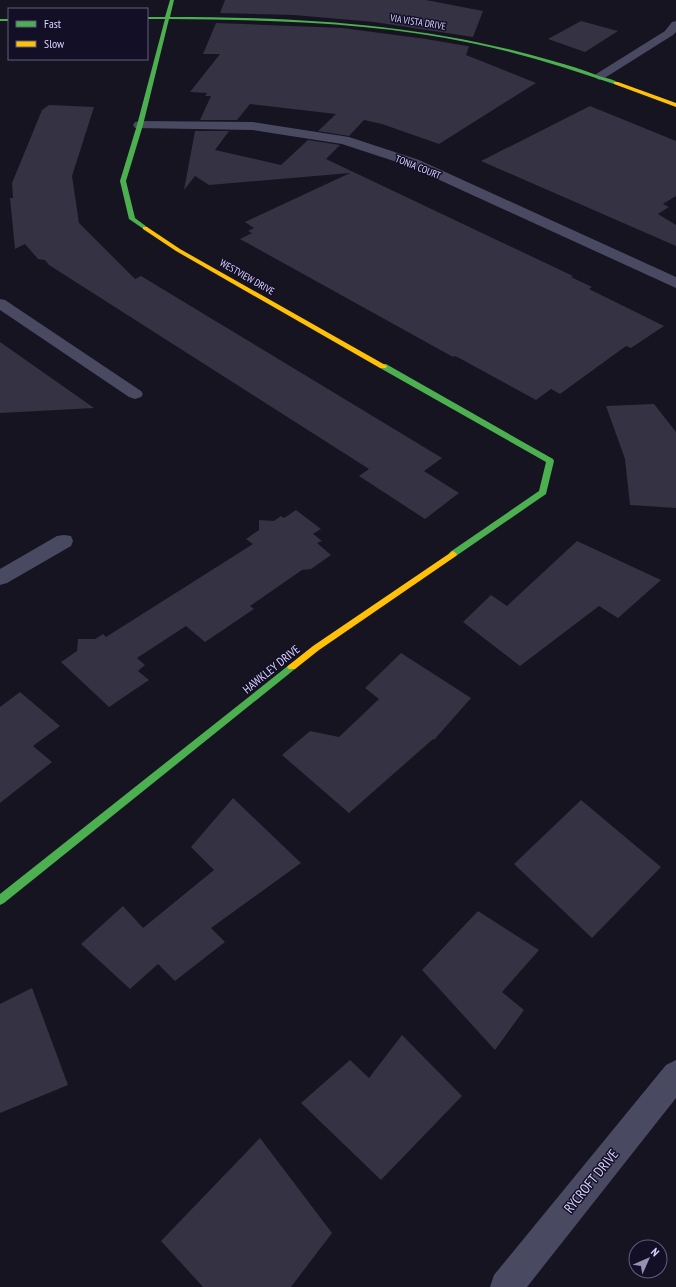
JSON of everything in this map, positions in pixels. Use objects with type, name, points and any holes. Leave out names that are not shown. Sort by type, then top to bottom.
[{"type":"street","name":"WESTVIEW DRIVE","points":[[172,0],[166,18],[140,125],[123,181],[132,219],[178,250],[550,461]]},
{"type":"street","name":"VIA VISTA DRIVE","points":[[148,18],[269,18],[381,27],[491,46],[599,76],[676,105]]},
{"type":"street","points":[[599,76],[669,33],[676,24]]},
{"type":"street","name":"TONIA COURT","points":[[140,125],[253,126],[344,140],[414,164],[676,284]]},
{"type":"street","name":"HAWKLEY DRIVE","points":[[0,900],[316,648],[543,492],[550,461]]},
{"type":"street","name":"RYCROFT DRIVE","points":[[506,1287],[676,1075]]},
{"type":"lane","points":[[0,303],[135,394]]},
{"type":"lane","points":[[0,578],[64,541]]},
{"type":"building","points":[[225,0],[426,0],[483,11],[473,37],[374,22],[294,15],[220,13]]},
{"type":"building","points":[[581,21],[618,31],[585,52],[548,39]]},
{"type":"building","points":[[216,23],[342,28],[469,46],[466,55],[536,83],[439,144],[382,124],[364,120],[349,136],[318,131],[336,114],[250,104],[237,120],[200,120],[211,96],[205,96],[207,93],[190,92],[220,54],[203,54]]},
{"type":"building","points":[[49,105],[94,107],[72,176],[79,223],[135,279],[141,276],[442,458],[424,471],[459,493],[425,519],[359,476],[369,469],[49,265],[45,260],[38,259],[25,244],[15,249],[10,198],[13,198],[12,183],[42,110]]},
{"type":"building","points":[[590,106],[676,141],[676,196],[663,204],[669,207],[658,214],[676,225],[676,246],[481,161]]},
{"type":"building","points":[[195,131],[229,131],[215,150],[281,165],[308,140],[340,145],[326,159],[573,276],[571,277],[592,287],[589,289],[664,326],[631,348],[626,346],[560,394],[551,389],[536,400],[461,359],[455,356],[453,357],[240,239],[252,233],[248,231],[254,228],[245,222],[350,173],[209,185],[195,176],[184,190]]},
{"type":"building","points":[[0,342],[94,408],[0,413]]},
{"type":"building","points":[[654,404],[676,432],[676,508],[630,505],[625,459],[606,406]]},
{"type":"building","points":[[296,510],[321,529],[313,534],[322,541],[317,543],[331,555],[311,569],[302,570],[250,606],[254,609],[205,642],[186,626],[137,658],[145,665],[138,671],[149,680],[109,707],[61,662],[77,651],[78,639],[95,639],[103,634],[106,637],[253,544],[246,539],[259,530],[259,520],[274,521],[281,516],[284,518]]},
{"type":"building","points":[[577,541],[661,580],[618,618],[599,606],[520,666],[463,622],[491,595],[507,606]]},
{"type":"building","points":[[401,653],[471,698],[434,740],[433,739],[349,813],[282,755],[310,731],[339,737],[379,699],[365,688]]},
{"type":"building","points":[[20,692],[60,726],[33,746],[52,762],[0,803],[0,707]]},
{"type":"building","points":[[233,798],[301,863],[211,928],[225,942],[175,981],[158,964],[130,989],[81,944],[123,906],[143,928],[214,870],[191,847]]},
{"type":"building","points":[[581,800],[661,867],[592,938],[514,864]]},
{"type":"building","points":[[478,911],[539,950],[502,992],[524,1010],[495,1050],[422,970]]},
{"type":"building","points":[[32,988],[68,1085],[0,1113],[0,1004]]},
{"type":"building","points":[[402,1035],[462,1096],[381,1180],[301,1103],[350,1060],[369,1078]]},
{"type":"building","points":[[260,1138],[332,1233],[291,1287],[203,1287],[161,1241]]},
{"type":"traffic: fast","points":[[145,228],[132,219],[123,181],[140,125],[172,0]]},
{"type":"traffic: fast","points":[[148,18],[261,19],[374,26],[411,31],[470,41],[512,51],[616,83]]},
{"type":"traffic: fast","points":[[0,20],[8,20]]},
{"type":"traffic: fast","points":[[383,366],[550,461],[543,492],[453,554]]},
{"type":"traffic: fast","points":[[0,900],[292,667]]},
{"type":"traffic: slow","points":[[616,83],[676,105]]},
{"type":"traffic: slow","points":[[145,228],[178,250],[383,366]]},
{"type":"traffic: slow","points":[[292,667],[316,648],[453,554]]}]
